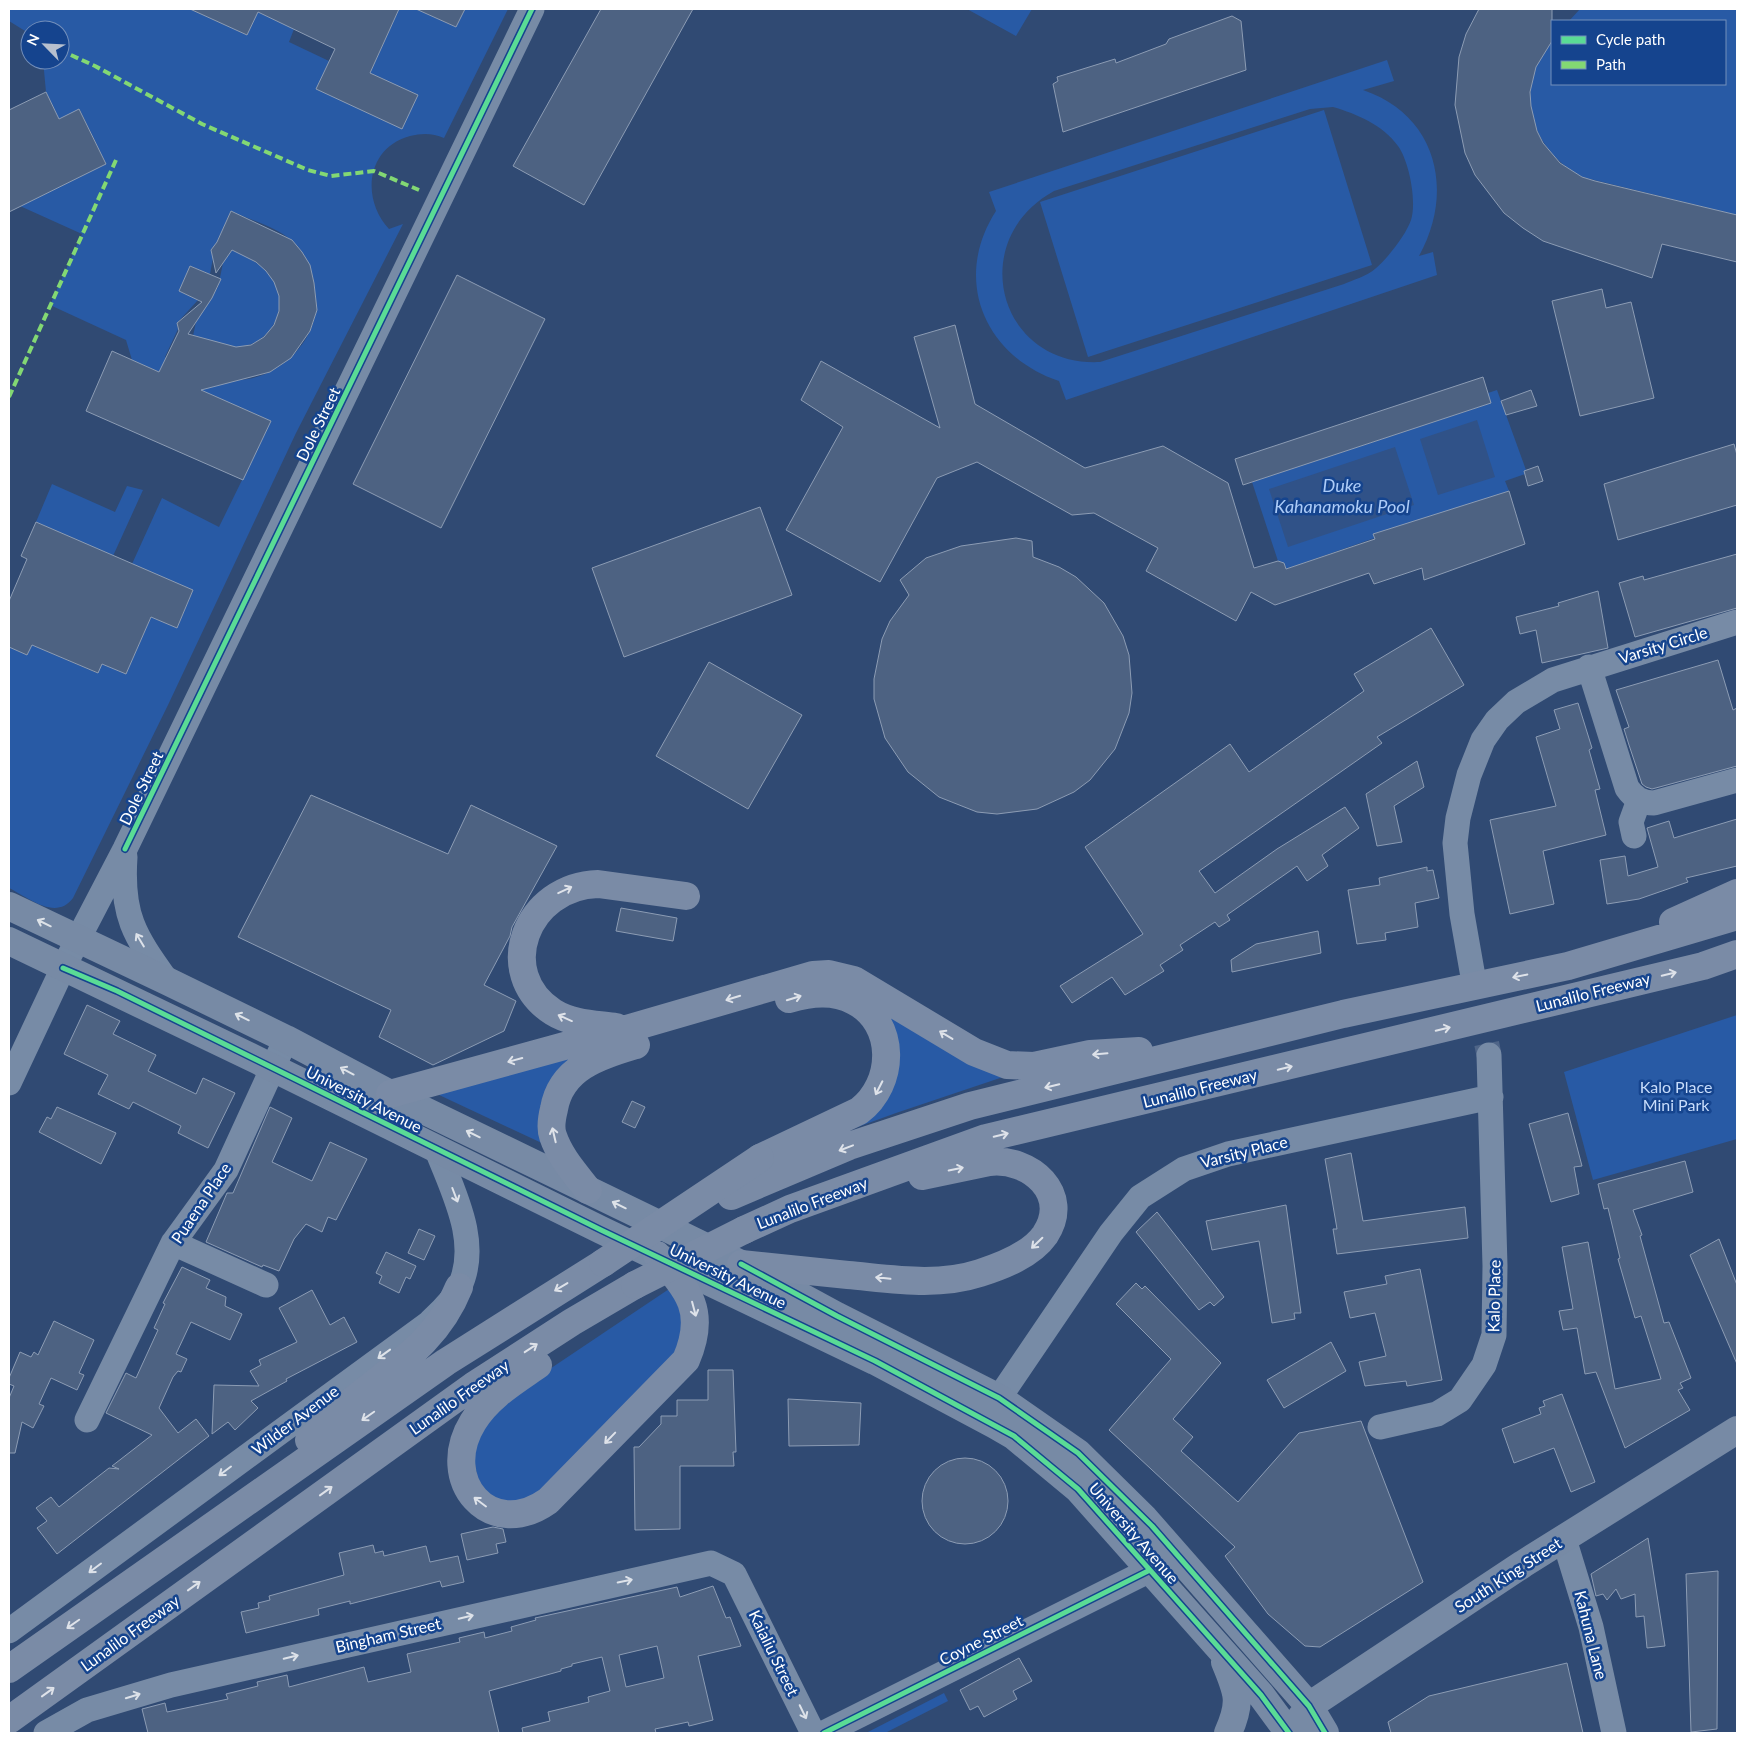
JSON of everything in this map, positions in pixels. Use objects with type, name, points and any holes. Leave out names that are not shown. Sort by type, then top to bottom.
[{"type":"highway","points":[[630,1028],[576,1022],[552,1012],[543,1004],[529,983],[523,958],[525,939],[531,920],[539,909],[559,892],[584,884],[598,884],[686,896]]},
{"type":"highway","points":[[1568,966],[1737,893]]},
{"type":"highway","name":"Lunalilo Freeway","points":[[9,1669],[446,1362],[603,1262],[731,1196],[849,1146],[970,1106],[1343,1014],[1568,966],[1737,916]]},
{"type":"highway","name":"Lunalilo Freeway","points":[[9,1720],[473,1386],[572,1322],[642,1288],[672,1259],[790,1209],[986,1138],[1170,1096],[1683,970],[1737,954]]},
{"type":"highway","points":[[390,1094],[630,1028],[812,975],[829,974],[854,980],[974,1052],[1007,1065],[1034,1066],[1090,1054],[1218,1044]]},
{"type":"highway","points":[[588,1190],[560,1153],[552,1134],[552,1118],[560,1090],[578,1069],[601,1056],[805,995],[827,994],[854,1001],[877,1022],[885,1042],[887,1065],[879,1090],[871,1103],[860,1111],[760,1158],[603,1262]]},
{"type":"highway","points":[[742,1264],[913,1281],[956,1278],[986,1270],[1024,1254],[1033,1248],[1047,1230],[1052,1208],[1048,1189],[1037,1174],[1019,1164],[1000,1161],[908,1179],[790,1209]]},
{"type":"highway","points":[[642,1288],[513,1382],[485,1406],[468,1433],[460,1465],[465,1484],[476,1500],[491,1509],[508,1514],[526,1513],[541,1506],[686,1360],[693,1344],[696,1326],[690,1296],[672,1259]]},
{"type":"highway","points":[[227,1515],[352,1401],[397,1367],[427,1339],[444,1319],[459,1287]]},
{"type":"main road","name":"University Avenue","points":[[9,906],[78,940],[167,980],[286,1039],[390,1094],[742,1264],[837,1316],[991,1408],[1078,1453],[1173,1549],[1309,1706],[1325,1733]]},
{"type":"main road","name":"University Avenue","points":[[9,941],[272,1067],[601,1230],[672,1259],[875,1361],[991,1408],[1014,1436],[1078,1489],[1220,1649],[1290,1733]]},
{"type":"main road","name":"South King Street","points":[[1290,1733],[1309,1706],[1523,1564],[1737,1430]]},
{"type":"main road","points":[[1150,1570],[1173,1549]]},
{"type":"main road","points":[[1220,1649],[1237,1696],[1237,1711],[1229,1733]]},
{"type":"main road","points":[[1229,1733],[1271,1708],[1309,1706]]},
{"type":"street","name":"Dole Street","points":[[9,1082],[63,968],[125,849],[532,9]]},
{"type":"street","name":"Varsity Circle","points":[[1472,971],[1462,914],[1455,843],[1458,818],[1469,775],[1483,740],[1497,720],[1534,690],[1553,680],[1589,667],[1737,622]]},
{"type":"street","points":[[1589,667],[1627,788],[1638,800],[1650,803],[1658,802],[1737,780]]},
{"type":"street","points":[[1634,836],[1631,822],[1638,800]]},
{"type":"street","points":[[125,849],[123,887],[128,912],[135,933],[167,980]]},
{"type":"street","name":"Puaena Place","points":[[88,1420],[172,1243],[226,1170],[286,1039]]},
{"type":"street","points":[[1489,1055],[1491,1097]]},
{"type":"street","name":"Varsity Place","points":[[991,1408],[1126,1214],[1140,1197],[1184,1169],[1228,1154],[1491,1097]]},
{"type":"street","name":"Kalo Place","points":[[1380,1427],[1437,1414],[1460,1400],[1475,1380],[1488,1355],[1494,1335],[1496,1266],[1491,1097]]},
{"type":"street","name":"Wilder Avenue","points":[[9,1631],[428,1323],[446,1307],[459,1287],[466,1253],[466,1234],[463,1218],[437,1150]]},
{"type":"street","points":[[172,1243],[266,1285]]},
{"type":"street","name":"Kahuna Lane","points":[[1564,1538],[1591,1626],[1614,1733]]},
{"type":"street","name":"Bingham Street","points":[[46,1733],[87,1710],[171,1685],[711,1563],[734,1574]]},
{"type":"street","name":"Coyne Street","points":[[824,1733],[1150,1570]]},
{"type":"street","name":"Kaialiu Street","points":[[734,1574],[813,1733]]},
{"type":"street","points":[[9,1610],[35,1613]]},
{"type":"green space","points":[[9,9],[190,9],[247,35],[258,12],[294,29],[289,42],[329,61],[370,73],[399,9],[416,9],[456,27],[465,9],[508,9],[444,138],[427,134],[410,136],[395,142],[384,151],[377,163],[372,176],[374,203],[380,217],[389,229],[403,224],[296,433],[168,705],[73,898],[66,905],[59,908],[51,908],[34,902],[9,888],[9,647],[27,655],[32,645],[97,673],[102,664],[126,674],[151,617],[177,628],[193,590],[132,564],[162,498],[219,527],[271,421],[132,360],[126,340],[50,305],[82,234],[20,206],[106,164],[80,110],[59,119],[46,92],[44,70],[70,70],[70,20],[20,20],[20,28],[9,21]],"holes":[[[231,211],[286,236],[297,246],[306,258],[311,271],[316,311],[313,324],[299,349],[277,368],[251,379],[237,380],[228,380],[200,373],[181,366],[165,357],[178,329],[177,323],[198,300],[179,291],[190,266],[210,274],[213,258],[211,250],[217,242]]]},
{"type":"green space","points":[[967,9],[1032,9],[1016,36]]},
{"type":"green space","points":[[1580,9],[1737,9],[1737,215],[1582,177],[1564,165],[1550,151],[1539,134],[1532,116],[1530,98],[1532,78],[1540,59],[1551,42],[1551,85],[1726,85],[1726,20],[1570,20]]},
{"type":"green space","points":[[1387,60],[1394,81],[1363,90],[1388,102],[1408,117],[1423,136],[1432,158],[1437,182],[1436,206],[1430,231],[1419,256],[1433,252],[1437,275],[1066,400],[1059,381],[1033,369],[1011,353],[995,334],[983,312],[977,288],[977,263],[983,237],[996,211],[989,192]],"holes":[[[1333,107],[1369,121],[1385,132],[1398,146],[1409,171],[1413,203],[1413,212],[1409,226],[1390,253],[1372,271],[1344,284],[1100,362],[1065,358],[1037,344],[1017,323],[1005,297],[1003,268],[1009,239],[1026,213],[1054,191],[1310,109]]]},
{"type":"green space","points":[[1324,110],[1372,265],[1088,357],[1040,202]]},
{"type":"green space","points":[[232,249],[255,262],[266,271],[274,282],[279,304],[274,324],[267,333],[249,345],[238,347],[221,345],[193,336],[196,322],[218,287],[223,263]]},
{"type":"green space","points":[[1497,390],[1526,470],[1525,474],[1505,481],[1509,491],[1286,569],[1284,563],[1278,561],[1252,482],[1479,407],[1476,397]]},
{"type":"green space","points":[[52,484],[115,512],[127,486],[143,490],[113,556],[36,522]]},
{"type":"green space","points":[[818,982],[846,986],[920,1032],[984,1067],[1001,1073],[1003,1077],[786,1153],[853,1123],[866,1115],[886,1094],[892,1080],[894,1063],[892,1043],[885,1025],[877,1014],[861,999],[845,990],[816,987],[805,988],[590,1054],[572,1064],[557,1079],[546,1103],[543,1125],[546,1145],[437,1094],[790,988]]},
{"type":"green space","name":"Kalo Place Mini Park","points":[[1737,1015],[1737,1139],[1593,1180],[1564,1072]]},
{"type":"green space","points":[[681,1281],[703,1329],[525,1506],[481,1495],[471,1445],[505,1399]]},
{"type":"green space","points":[[944,1693],[948,1701],[885,1733],[866,1733]]},
{"type":"water","name":"Duke Kahanamoku Pool","points":[[1477,420],[1495,477],[1438,495],[1420,439]]},
{"type":"water","name":"Duke Kahanamoku Pool","points":[[1395,447],[1414,505],[1288,547],[1269,489]]},
{"type":"building","points":[[190,9],[399,9],[370,73],[418,95],[402,129],[316,89],[335,49],[258,12],[247,35]]},
{"type":"building","points":[[416,9],[465,9],[456,27]]},
{"type":"building","points":[[601,9],[693,9],[584,205],[513,166]]},
{"type":"building","points":[[1479,9],[1552,9],[1551,43],[1536,67],[1530,92],[1537,131],[1543,143],[1560,163],[1582,177],[1737,215],[1737,262],[1662,244],[1652,278],[1543,241],[1504,213],[1475,175],[1465,153],[1455,105],[1459,57],[1466,34]]},
{"type":"building","points":[[1232,16],[1241,21],[1246,70],[1063,132],[1053,84],[1058,81],[1057,77],[1115,59],[1116,63],[1166,44],[1169,39]]},
{"type":"building","points":[[46,92],[59,119],[79,109],[106,164],[9,212],[9,110]]},
{"type":"building","points":[[231,211],[292,240],[310,265],[317,310],[310,331],[291,358],[270,372],[201,390],[271,421],[243,480],[86,411],[112,351],[159,372],[179,331],[177,323],[202,302],[179,291],[190,266],[221,279],[212,298],[188,334],[236,347],[251,345],[264,337],[274,325],[279,311],[279,296],[274,282],[256,262],[232,250],[216,273],[211,250],[217,242]]},
{"type":"building","points":[[457,275],[545,319],[441,528],[353,484]]},
{"type":"building","points":[[1602,289],[1606,308],[1631,302],[1654,398],[1580,416],[1552,301]]},
{"type":"building","points":[[955,325],[975,404],[1085,468],[1163,446],[1228,483],[1254,568],[1278,561],[1284,563],[1286,569],[1375,539],[1373,534],[1509,491],[1525,544],[1424,580],[1422,568],[1374,584],[1369,573],[1275,605],[1251,592],[1236,621],[1146,571],[1158,548],[1094,513],[1072,515],[977,462],[937,478],[880,582],[786,530],[843,427],[801,400],[821,361],[940,428],[914,337]]},
{"type":"building","points":[[1483,377],[1491,403],[1243,485],[1235,459]]},
{"type":"building","points":[[1531,390],[1537,406],[1506,415],[1501,401]]},
{"type":"building","points":[[1734,444],[1737,455],[1737,505],[1618,540],[1604,484]]},
{"type":"building","points":[[1538,466],[1543,481],[1528,486],[1524,471]]},
{"type":"building","points":[[760,507],[792,595],[624,657],[592,568]]},
{"type":"building","points":[[36,522],[193,590],[177,628],[151,617],[126,674],[102,664],[98,673],[32,645],[27,655],[9,647],[9,601],[27,559],[21,556]]},
{"type":"building","points":[[1016,538],[1032,541],[1033,557],[1059,567],[1076,577],[1104,603],[1123,636],[1129,655],[1132,693],[1129,713],[1115,749],[1090,780],[1074,792],[1037,809],[997,814],[977,812],[939,797],[908,772],[885,738],[874,699],[874,679],[882,639],[890,621],[909,595],[900,580],[926,558],[961,546]]},
{"type":"building","points":[[1737,554],[1737,608],[1635,637],[1619,583],[1643,576],[1644,580]]},
{"type":"building","points":[[1598,591],[1608,648],[1542,663],[1536,630],[1520,634],[1516,617],[1559,606],[1558,603]]},
{"type":"building","points":[[1431,628],[1464,685],[1377,737],[1382,743],[1199,871],[1215,893],[1277,849],[1345,807],[1359,828],[1322,855],[1328,866],[1307,881],[1297,866],[1227,915],[1230,920],[1219,927],[1215,922],[1180,945],[1183,950],[1160,965],[1164,971],[1125,995],[1112,977],[1072,1003],[1060,986],[1143,934],[1085,847],[1230,744],[1249,772],[1364,691],[1354,674]]},
{"type":"building","points":[[1718,660],[1733,710],[1737,708],[1737,766],[1652,789],[1646,787],[1642,784],[1624,729],[1629,727],[1616,690]]},
{"type":"building","points":[[709,662],[802,715],[748,809],[656,756]]},
{"type":"building","points":[[1578,703],[1592,748],[1589,750],[1600,789],[1595,790],[1606,835],[1543,851],[1554,904],[1510,914],[1490,820],[1556,806],[1536,737],[1560,729],[1554,710]]},
{"type":"building","points":[[1417,761],[1424,787],[1394,806],[1402,842],[1377,846],[1366,794]]},
{"type":"building","points":[[311,795],[448,854],[471,805],[557,846],[512,927],[510,936],[484,985],[516,1001],[504,1031],[433,1065],[379,1037],[391,1010],[238,937]]},
{"type":"building","points":[[1737,819],[1737,866],[1686,878],[1688,882],[1639,899],[1607,904],[1600,860],[1625,856],[1628,876],[1658,867],[1647,828],[1669,821],[1674,838]]},
{"type":"building","points":[[1427,867],[1427,871],[1433,870],[1439,898],[1415,903],[1418,927],[1385,933],[1386,940],[1357,944],[1348,890],[1380,885],[1379,878]]},
{"type":"building","points":[[621,908],[677,918],[673,941],[616,931]]},
{"type":"building","points":[[1318,931],[1321,953],[1232,972],[1231,960],[1256,944]]},
{"type":"building","points":[[87,1005],[120,1021],[113,1034],[156,1055],[148,1071],[196,1094],[203,1078],[235,1093],[208,1148],[178,1133],[181,1126],[133,1102],[129,1109],[98,1094],[108,1075],[64,1054]]},
{"type":"building","points":[[632,1101],[645,1107],[635,1128],[622,1122]]},
{"type":"building","points":[[57,1107],[116,1133],[101,1164],[39,1132],[47,1117],[51,1119]]},
{"type":"building","points":[[270,1107],[292,1118],[272,1162],[312,1181],[330,1142],[367,1159],[336,1220],[328,1217],[322,1232],[306,1224],[294,1239],[279,1271],[263,1265],[262,1267],[206,1242],[227,1193],[233,1193]]},
{"type":"building","points":[[1568,1113],[1582,1166],[1574,1167],[1579,1194],[1551,1202],[1529,1124]]},
{"type":"building","points":[[1351,1153],[1363,1221],[1465,1207],[1468,1238],[1337,1254],[1333,1229],[1337,1229],[1325,1159]]},
{"type":"building","points":[[1685,1161],[1693,1192],[1633,1210],[1642,1235],[1640,1236],[1664,1323],[1669,1322],[1691,1378],[1680,1383],[1683,1388],[1678,1390],[1690,1410],[1625,1448],[1596,1372],[1585,1374],[1577,1328],[1563,1330],[1559,1311],[1573,1309],[1562,1247],[1588,1242],[1615,1389],[1661,1379],[1641,1316],[1635,1318],[1618,1259],[1620,1258],[1608,1208],[1604,1209],[1598,1184]]},
{"type":"building","points":[[1286,1205],[1301,1313],[1294,1313],[1295,1319],[1272,1323],[1259,1241],[1212,1250],[1206,1221]]},
{"type":"building","points":[[1157,1212],[1224,1297],[1214,1306],[1210,1302],[1199,1310],[1136,1232]]},
{"type":"building","points":[[419,1229],[435,1236],[424,1260],[408,1253]]},
{"type":"building","points":[[1719,1239],[1737,1285],[1737,1364],[1690,1255]]},
{"type":"building","points":[[386,1252],[416,1266],[410,1279],[406,1277],[399,1293],[379,1283],[382,1276],[376,1273]]},
{"type":"building","points":[[182,1267],[210,1280],[206,1288],[226,1297],[225,1306],[242,1314],[230,1340],[191,1322],[176,1354],[187,1359],[181,1372],[178,1371],[173,1377],[159,1408],[178,1433],[196,1419],[209,1436],[57,1554],[37,1528],[47,1521],[36,1508],[51,1497],[59,1507],[109,1468],[119,1469],[112,1466],[152,1435],[106,1413],[126,1373],[136,1378],[158,1330],[154,1328],[165,1304],[163,1303]]},
{"type":"building","points":[[1420,1269],[1442,1380],[1407,1386],[1406,1381],[1365,1386],[1359,1362],[1386,1356],[1375,1313],[1350,1318],[1344,1292],[1387,1284],[1385,1276]]},
{"type":"building","points":[[1136,1283],[1142,1289],[1145,1286],[1221,1363],[1173,1419],[1193,1437],[1181,1451],[1238,1502],[1299,1433],[1361,1421],[1423,1582],[1320,1647],[1305,1646],[1268,1614],[1225,1556],[1235,1547],[1109,1430],[1171,1359],[1116,1304]]},
{"type":"building","points":[[312,1290],[330,1325],[344,1317],[357,1342],[286,1379],[287,1381],[251,1401],[258,1408],[235,1430],[228,1422],[212,1434],[214,1385],[259,1386],[250,1371],[261,1365],[259,1360],[297,1342],[279,1308]]},
{"type":"building","points":[[54,1321],[94,1340],[79,1373],[84,1375],[77,1390],[51,1378],[39,1404],[44,1406],[33,1428],[22,1422],[15,1453],[9,1453],[9,1398],[14,1386],[9,1384],[9,1378],[20,1352],[31,1357],[34,1352],[38,1355]]},
{"type":"building","points":[[1331,1342],[1346,1371],[1284,1408],[1267,1380]]},
{"type":"building","points":[[708,1370],[733,1370],[736,1452],[733,1452],[734,1466],[680,1466],[680,1529],[635,1530],[634,1447],[639,1447],[661,1424],[661,1416],[677,1416],[677,1400],[708,1400]]},
{"type":"building","points":[[1562,1394],[1595,1482],[1571,1492],[1554,1448],[1514,1463],[1502,1429],[1541,1414],[1539,1408],[1545,1406],[1543,1401]]},
{"type":"building","points":[[788,1399],[861,1403],[859,1445],[789,1446]]},
{"type":"building","points":[[965,1458],[981,1462],[995,1471],[1004,1485],[1008,1501],[1004,1517],[995,1531],[981,1540],[965,1544],[949,1540],[935,1531],[926,1517],[922,1501],[926,1485],[935,1471],[949,1462]]},
{"type":"building","points":[[493,1527],[503,1529],[506,1542],[496,1544],[498,1553],[467,1560],[461,1534]]},
{"type":"building","points":[[1648,1538],[1665,1646],[1647,1648],[1644,1616],[1636,1617],[1635,1594],[1621,1599],[1616,1589],[1607,1600],[1603,1594],[1596,1596],[1591,1574]]},
{"type":"building","points":[[373,1545],[375,1553],[383,1551],[384,1556],[426,1546],[430,1562],[458,1556],[464,1582],[442,1587],[440,1581],[350,1604],[350,1601],[318,1609],[319,1615],[246,1633],[241,1612],[259,1608],[258,1603],[270,1600],[269,1596],[344,1575],[339,1553]]},
{"type":"building","points":[[1718,1571],[1717,1729],[1691,1732],[1686,1574]]},
{"type":"building","points":[[713,1586],[726,1618],[730,1617],[741,1646],[698,1656],[713,1720],[689,1726],[688,1722],[655,1729],[656,1733],[523,1733],[522,1728],[550,1721],[548,1712],[589,1702],[588,1697],[610,1691],[602,1657],[572,1664],[572,1666],[561,1669],[561,1671],[489,1691],[499,1733],[148,1733],[142,1709],[165,1703],[167,1712],[228,1699],[226,1694],[258,1686],[257,1682],[287,1675],[289,1687],[364,1667],[368,1682],[411,1672],[407,1654],[460,1642],[459,1638],[484,1632],[485,1638],[512,1631],[511,1627],[536,1620],[535,1618],[677,1587],[680,1597]],"holes":[[[657,1646],[664,1678],[626,1687],[619,1655]]]},
{"type":"building","points":[[1019,1658],[1032,1681],[1013,1691],[1017,1699],[984,1717],[978,1706],[970,1710],[960,1690]]},
{"type":"building","points":[[1567,1663],[1583,1733],[1391,1733],[1388,1722],[1429,1696]]},
{"type":"tunnel","points":[[1472,971],[1489,1055]]},
{"type":"marked path","points":[[70,55],[95,66],[202,124],[308,170],[331,176],[374,171],[419,190]]},
{"type":"marked path","points":[[9,397],[116,160]]},
{"type":"cycle path","points":[[125,849],[532,9]]},
{"type":"cycle path","points":[[63,968],[117,991],[601,1230],[875,1361],[1014,1436],[1078,1489],[1261,1695],[1289,1733]]},
{"type":"cycle path","points":[[741,1264],[837,1316],[999,1398],[1078,1453],[1152,1526],[1309,1706],[1325,1733]]},
{"type":"cycle path","points":[[824,1733],[1150,1570]]}]
